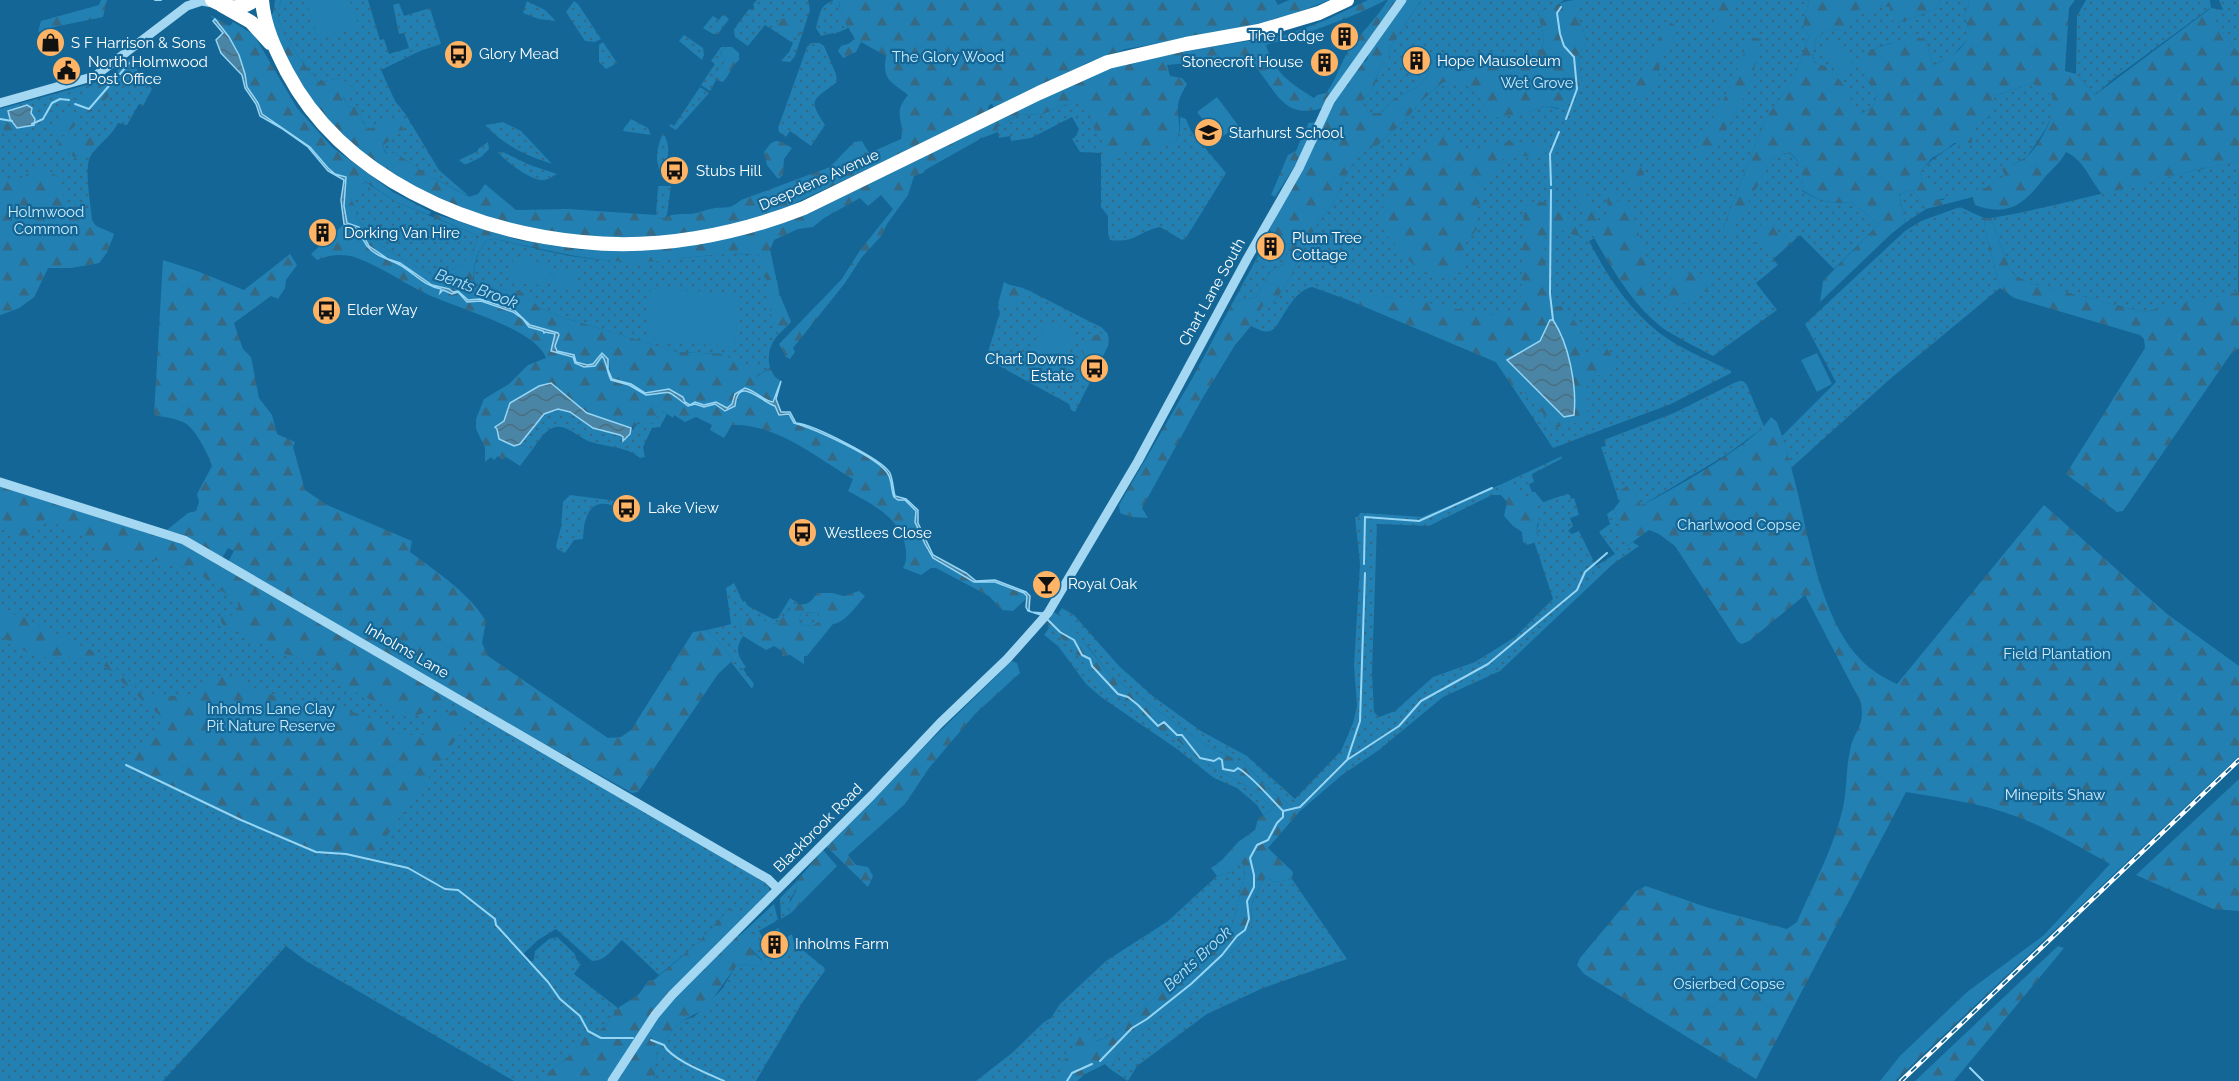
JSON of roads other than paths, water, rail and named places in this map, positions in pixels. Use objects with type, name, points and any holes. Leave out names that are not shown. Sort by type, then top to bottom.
[{"type":"highway","points":[[217,3],[239,7],[255,0]]},
{"type":"highway","name":"Deepdene Avenue","points":[[262,0],[264,15],[275,49],[295,88],[322,125],[346,148],[386,178],[462,214],[534,236],[583,243],[671,241],[738,231],[773,220],[845,189],[1039,93],[1108,62],[1186,44],[1259,31],[1319,13],[1347,0]]},
{"type":"highway","name":"Deepdene Avenue","points":[[217,3],[251,22],[275,49]]},
{"type":"street","name":"Chart Lane South","points":[[1054,603],[1138,461],[1299,168],[1329,103],[1402,0]]},
{"type":"street","points":[[0,103],[95,75],[188,3],[217,3]]},
{"type":"street","name":"Inholms Lane","points":[[0,482],[184,540],[768,879],[778,890]]},
{"type":"street","name":"Blackbrook Road","points":[[612,1081],[655,1015],[940,723],[1016,651],[1054,603]]},
{"type":"water","points":[[215,19],[239,55],[247,87],[258,103],[262,114],[310,147],[335,174],[346,177],[344,206],[347,223],[359,227],[369,246],[388,259],[400,263],[432,285],[453,292],[458,291],[468,300],[480,299],[514,310],[530,325],[558,333],[555,346],[557,351],[574,355],[576,362],[593,364],[602,353],[608,359],[608,369],[612,379],[631,384],[645,393],[669,389],[683,397],[690,405],[695,402],[704,405],[716,402],[727,408],[732,404],[735,394],[745,388],[773,402],[781,381],[776,399],[781,412],[790,412],[796,423],[816,429],[861,451],[890,473],[895,496],[906,499],[918,510],[918,523],[933,555],[976,581],[995,580],[1026,592],[1030,596],[1029,610],[1031,612],[1028,611],[1026,607],[1027,596],[1024,593],[995,582],[974,582],[933,558],[915,522],[916,511],[905,500],[898,500],[894,497],[888,474],[882,467],[829,437],[794,423],[789,414],[779,415],[775,406],[750,392],[740,392],[735,406],[725,411],[715,404],[704,407],[695,404],[688,406],[666,392],[646,395],[629,385],[611,380],[602,356],[595,366],[584,367],[575,363],[573,357],[551,351],[555,334],[544,333],[529,327],[513,312],[481,301],[467,302],[458,292],[452,294],[443,290],[440,293],[441,289],[429,285],[400,265],[382,257],[374,252],[367,246],[358,229],[344,224],[341,200],[344,180],[328,171],[308,147],[260,116],[256,104],[245,88],[242,75],[221,53],[216,40],[223,33],[213,21]]},
{"type":"water","points":[[27,105],[32,108],[34,125],[17,128],[10,119],[8,111]]},
{"type":"water","points":[[1550,320],[1553,320],[1559,330],[1573,379],[1574,415],[1564,417],[1507,360],[1540,341]]},
{"type":"water","points":[[551,383],[587,413],[631,428],[630,434],[623,441],[620,435],[593,428],[570,412],[558,409],[544,414],[520,444],[514,446],[499,439],[495,427],[504,421],[510,403],[539,386]]},
{"type":"waterway","name":"Bents Brook","points":[[155,0],[161,0]]},
{"type":"waterway","points":[[1561,7],[1557,13],[1560,34],[1564,46],[1574,57],[1577,89],[1566,119]]},
{"type":"waterway","points":[[120,74],[129,63]]},
{"type":"waterway","points":[[75,104],[89,109],[114,80]]},
{"type":"waterway","points":[[32,124],[43,119],[52,103],[60,99],[69,100]]},
{"type":"waterway","points":[[0,119],[12,121]]},
{"type":"waterway","points":[[1551,185],[1550,154],[1559,132]]},
{"type":"waterway","points":[[1551,190],[1550,294],[1553,320]]},
{"type":"waterway","points":[[1364,564],[1365,517],[1419,521],[1492,488]]},
{"type":"waterway","points":[[1283,811],[1300,807],[1347,760],[1399,726],[1421,701],[1488,664],[1577,590],[1585,572],[1607,553]]},
{"type":"waterway","points":[[1347,760],[1360,721],[1365,573]]},
{"type":"waterway","name":"Bents Brook","points":[[1047,619],[1060,632],[1074,640],[1082,655],[1090,659],[1092,666],[1118,694],[1128,697],[1158,726],[1164,722],[1177,735],[1182,735],[1200,758],[1214,761],[1219,758],[1222,760],[1223,769],[1234,771],[1238,768],[1283,811],[1283,817],[1268,840],[1257,845],[1250,858],[1254,887],[1247,901],[1249,919],[1245,930],[1191,984],[1132,1028],[1100,1061]]},
{"type":"waterway","points":[[126,765],[241,820],[316,852],[346,854],[408,868],[445,889],[458,890],[495,919],[496,925],[548,982],[560,999],[580,1016],[588,1031],[601,1038],[633,1038]]},
{"type":"waterway","points":[[651,1040],[664,1045],[682,1061],[724,1081]]},
{"type":"waterway","name":"Bents Brook","points":[[1067,1081],[1072,1073],[1092,1064]]},
{"type":"waterway","points":[[1970,1068],[1983,1081]]},
{"type":"railway","points":[[1901,1081],[2239,760]]},
{"type":"place","name":"The Lodge","points":[[1345,36]]},
{"type":"place","name":"S F Harrison & Sons","points":[[50,43]]},
{"type":"place","name":"Glory Mead","points":[[458,54]]},
{"type":"place","name":"Hope Mausoleum","points":[[1416,61]]},
{"type":"place","name":"Stonecroft House","points":[[1324,62]]},
{"type":"place","name":"North Holmwood Post Office","points":[[67,71]]},
{"type":"place","name":"Starhurst School","points":[[1208,133]]},
{"type":"place","name":"Stubs Hill","points":[[675,171]]},
{"type":"place","name":"Dorking Van Hire","points":[[323,233]]},
{"type":"place","name":"Plum Tree Cottage","points":[[1271,247]]},
{"type":"place","name":"Elder Way","points":[[326,310]]},
{"type":"place","name":"Chart Downs Estate","points":[[1095,368]]},
{"type":"place","name":"Lake View","points":[[627,508]]},
{"type":"place","name":"Westlees Close","points":[[803,533]]},
{"type":"place","name":"Royal Oak","points":[[1047,584]]},
{"type":"place","name":"Inholms Farm","points":[[774,944]]},
{"type":"park label","name":"The Glory Wood","points":[[948,57]]},
{"type":"park label","name":"Wet Grove","points":[[1537,83]]},
{"type":"park label","name":"Holmwood Common","points":[[46,220]]},
{"type":"park label","name":"Charlwood Copse","points":[[1739,525]]},
{"type":"park label","name":"Field Plantation","points":[[2057,654]]},
{"type":"park label","name":"Inholms Lane Clay Pit Nature Reserve","points":[[271,718]]},
{"type":"park label","name":"Minepits Shaw","points":[[2055,795]]},
{"type":"park label","name":"Osierbed Copse","points":[[1729,984]]}]
